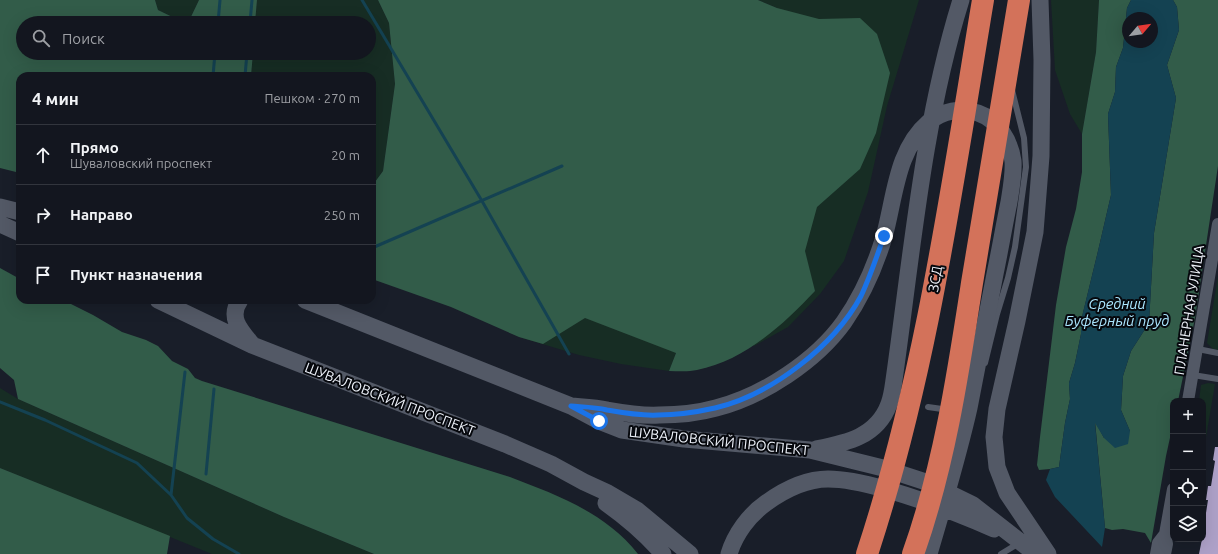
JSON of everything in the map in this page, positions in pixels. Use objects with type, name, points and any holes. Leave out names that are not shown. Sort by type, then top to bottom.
[{"type":"highway","name":"ЗСД","points":[[867,554],[894,464],[927,326],[983,0]]},
{"type":"highway","points":[[913,554],[922,529],[940,462],[966,322],[1019,0]]},
{"type":"main road","points":[[810,450],[841,444],[862,436],[880,422],[889,404],[908,284],[921,179],[950,33],[961,0]]},
{"type":"main road","points":[[1040,0],[1042,60],[1041,156],[1035,232],[997,409],[994,437],[997,467],[1007,493],[1048,554]]},
{"type":"main road","points":[[571,406],[606,409],[626,414],[657,416],[687,413],[716,408],[751,395],[788,374],[818,350],[843,323],[860,296],[875,263],[884,236],[905,156],[915,136],[930,121],[946,112],[959,110],[976,112],[991,119],[1003,132],[1010,146],[1013,163],[1012,182],[1002,243],[968,409],[950,482],[929,554]]},
{"type":"main road","points":[[0,207],[16,211]]},
{"type":"main road","points":[[0,224],[16,231]]},
{"type":"main road","name":"ШУВАЛОВСКИЙ ПРОСПЕКТ","points":[[166,304],[252,345],[505,444],[551,464],[608,493],[637,510],[690,554]]},
{"type":"main road","points":[[237,304],[235,307],[235,319],[241,332],[252,345]]},
{"type":"main road","name":"ШУВАЛОВСКИЙ ПРОСПЕКТ","points":[[315,304],[571,406],[599,421],[622,430],[684,440],[810,450],[883,468],[926,482],[973,505],[1036,554]]},
{"type":"main road","points":[[729,554],[740,530],[755,511],[778,494],[802,484],[827,479],[872,486],[919,499],[968,518],[1020,542]]},
{"type":"main road","points":[[584,482],[604,501],[631,521],[663,554]]},
{"type":"street","name":"ПЛАНЕРНАЯ УЛИЦА","points":[[1189,398],[1218,224]]},
{"type":"street","points":[[1166,554],[1167,544],[1165,534],[1170,506]]},
{"type":"street","points":[[1156,554],[1158,542],[1165,534]]},
{"type":"lane","points":[[928,408],[942,409],[963,398],[982,374],[989,353],[1015,246],[1026,167],[1024,138],[1012,88]]},
{"type":"lane","points":[[1198,349],[1218,353]]},
{"type":"lane","points":[[1193,375],[1218,379]]},
{"type":"lane","points":[[1001,554],[1020,542]]},
{"type":"green space","points":[[0,0],[155,0],[158,10],[170,16],[16,16],[16,60],[252,60],[251,72],[16,72],[16,172],[0,168]]},
{"type":"green space","points":[[155,0],[199,0],[191,16],[170,16],[158,10]]},
{"type":"green space","points":[[199,0],[257,0],[256,16],[191,16]]},
{"type":"green space","points":[[257,0],[378,0],[389,23],[395,84],[383,171],[376,181],[376,72],[251,72],[252,60],[376,60],[376,16],[256,16]]},
{"type":"green space","points":[[378,0],[758,0],[777,8],[819,19],[860,18],[877,34],[890,73],[876,133],[860,169],[817,207],[805,251],[815,291],[776,329],[747,350],[731,359],[694,371],[669,371],[676,353],[585,318],[543,344],[519,337],[451,307],[376,280],[376,181],[383,171],[395,84],[389,23]]},
{"type":"green space","points":[[758,0],[919,0],[887,106],[868,192],[844,261],[820,294],[788,327],[754,346],[729,310],[676,353],[669,371],[621,364],[579,355],[519,337],[466,213],[777,8]]},
{"type":"green space","points":[[1051,0],[1099,0],[1096,52],[1082,134],[1070,114],[1055,70]]},
{"type":"green space","points":[[1099,0],[1131,0],[1127,12],[1122,12],[1123,48],[1116,67],[1115,92],[1108,114],[1111,195],[1081,321],[1081,334],[1069,383],[1070,399],[1059,467],[1039,470],[1037,465],[1056,305],[1066,247],[1076,209],[1082,172],[1082,134],[1096,52]]},
{"type":"green space","points":[[1173,0],[1218,0],[1218,166],[1195,318],[1179,398],[1170,398],[1170,438],[1151,543],[1145,533],[1123,529],[1112,530],[1105,528],[1095,421],[1104,438],[1130,431],[1121,410],[1123,376],[1131,351],[1149,323],[1154,233],[1176,98],[1167,65],[1179,30],[1177,7]]},
{"type":"green space","points":[[0,268],[16,277],[16,304],[71,304],[122,332],[146,340],[158,346],[172,361],[188,369],[195,378],[202,381],[510,477],[563,498],[596,516],[611,527],[638,554],[374,554],[284,517],[18,399],[14,380],[0,368]]},
{"type":"green space","points":[[1218,276],[1218,350],[1213,349],[1207,343]]},
{"type":"green space","points":[[1208,383],[1215,384],[1206,437],[1206,398],[1199,398],[1201,385]]},
{"type":"green space","points":[[0,388],[18,399],[284,517],[374,554],[212,554],[0,468]]},
{"type":"green space","points":[[0,468],[170,536],[167,554],[0,554]]},
{"type":"water","name":"Средний Буферный пруд","points":[[1131,0],[1173,0],[1177,7],[1179,30],[1167,65],[1176,98],[1154,233],[1149,323],[1131,351],[1123,376],[1121,410],[1130,431],[1128,444],[1115,448],[1104,438],[1095,423],[1105,528],[1102,547],[1055,497],[1046,480],[1050,469],[1059,467],[1070,399],[1069,383],[1081,334],[1081,321],[1111,195],[1108,114],[1115,92],[1116,67],[1123,48],[1158,48],[1158,12],[1127,12]]},
{"type":"building","points":[[1215,447],[1218,447],[1218,554],[1199,554],[1201,542],[1206,542],[1206,513],[1208,500],[1206,500],[1208,486],[1211,486],[1215,461],[1213,460]]},
{"type":"waterway","points":[[219,16],[220,0]]},
{"type":"waterway","points":[[251,16],[252,0]]},
{"type":"waterway","points":[[362,0],[372,16]]},
{"type":"waterway","points":[[376,23],[482,201],[569,354]]},
{"type":"waterway","points":[[213,72],[214,60]]},
{"type":"waterway","points":[[245,72],[246,60]]},
{"type":"waterway","points":[[376,246],[562,166]]},
{"type":"waterway","points":[[171,495],[185,372]]},
{"type":"waterway","points":[[206,474],[214,389]]},
{"type":"waterway","points":[[0,402],[45,420],[137,463],[171,495],[187,518],[213,539],[239,554]]},
{"type":"route","points":[[599,421],[571,406],[606,409],[626,414],[657,416],[687,413],[716,408],[751,395],[788,374],[818,350],[843,323],[860,296],[875,263],[884,236]]}]
